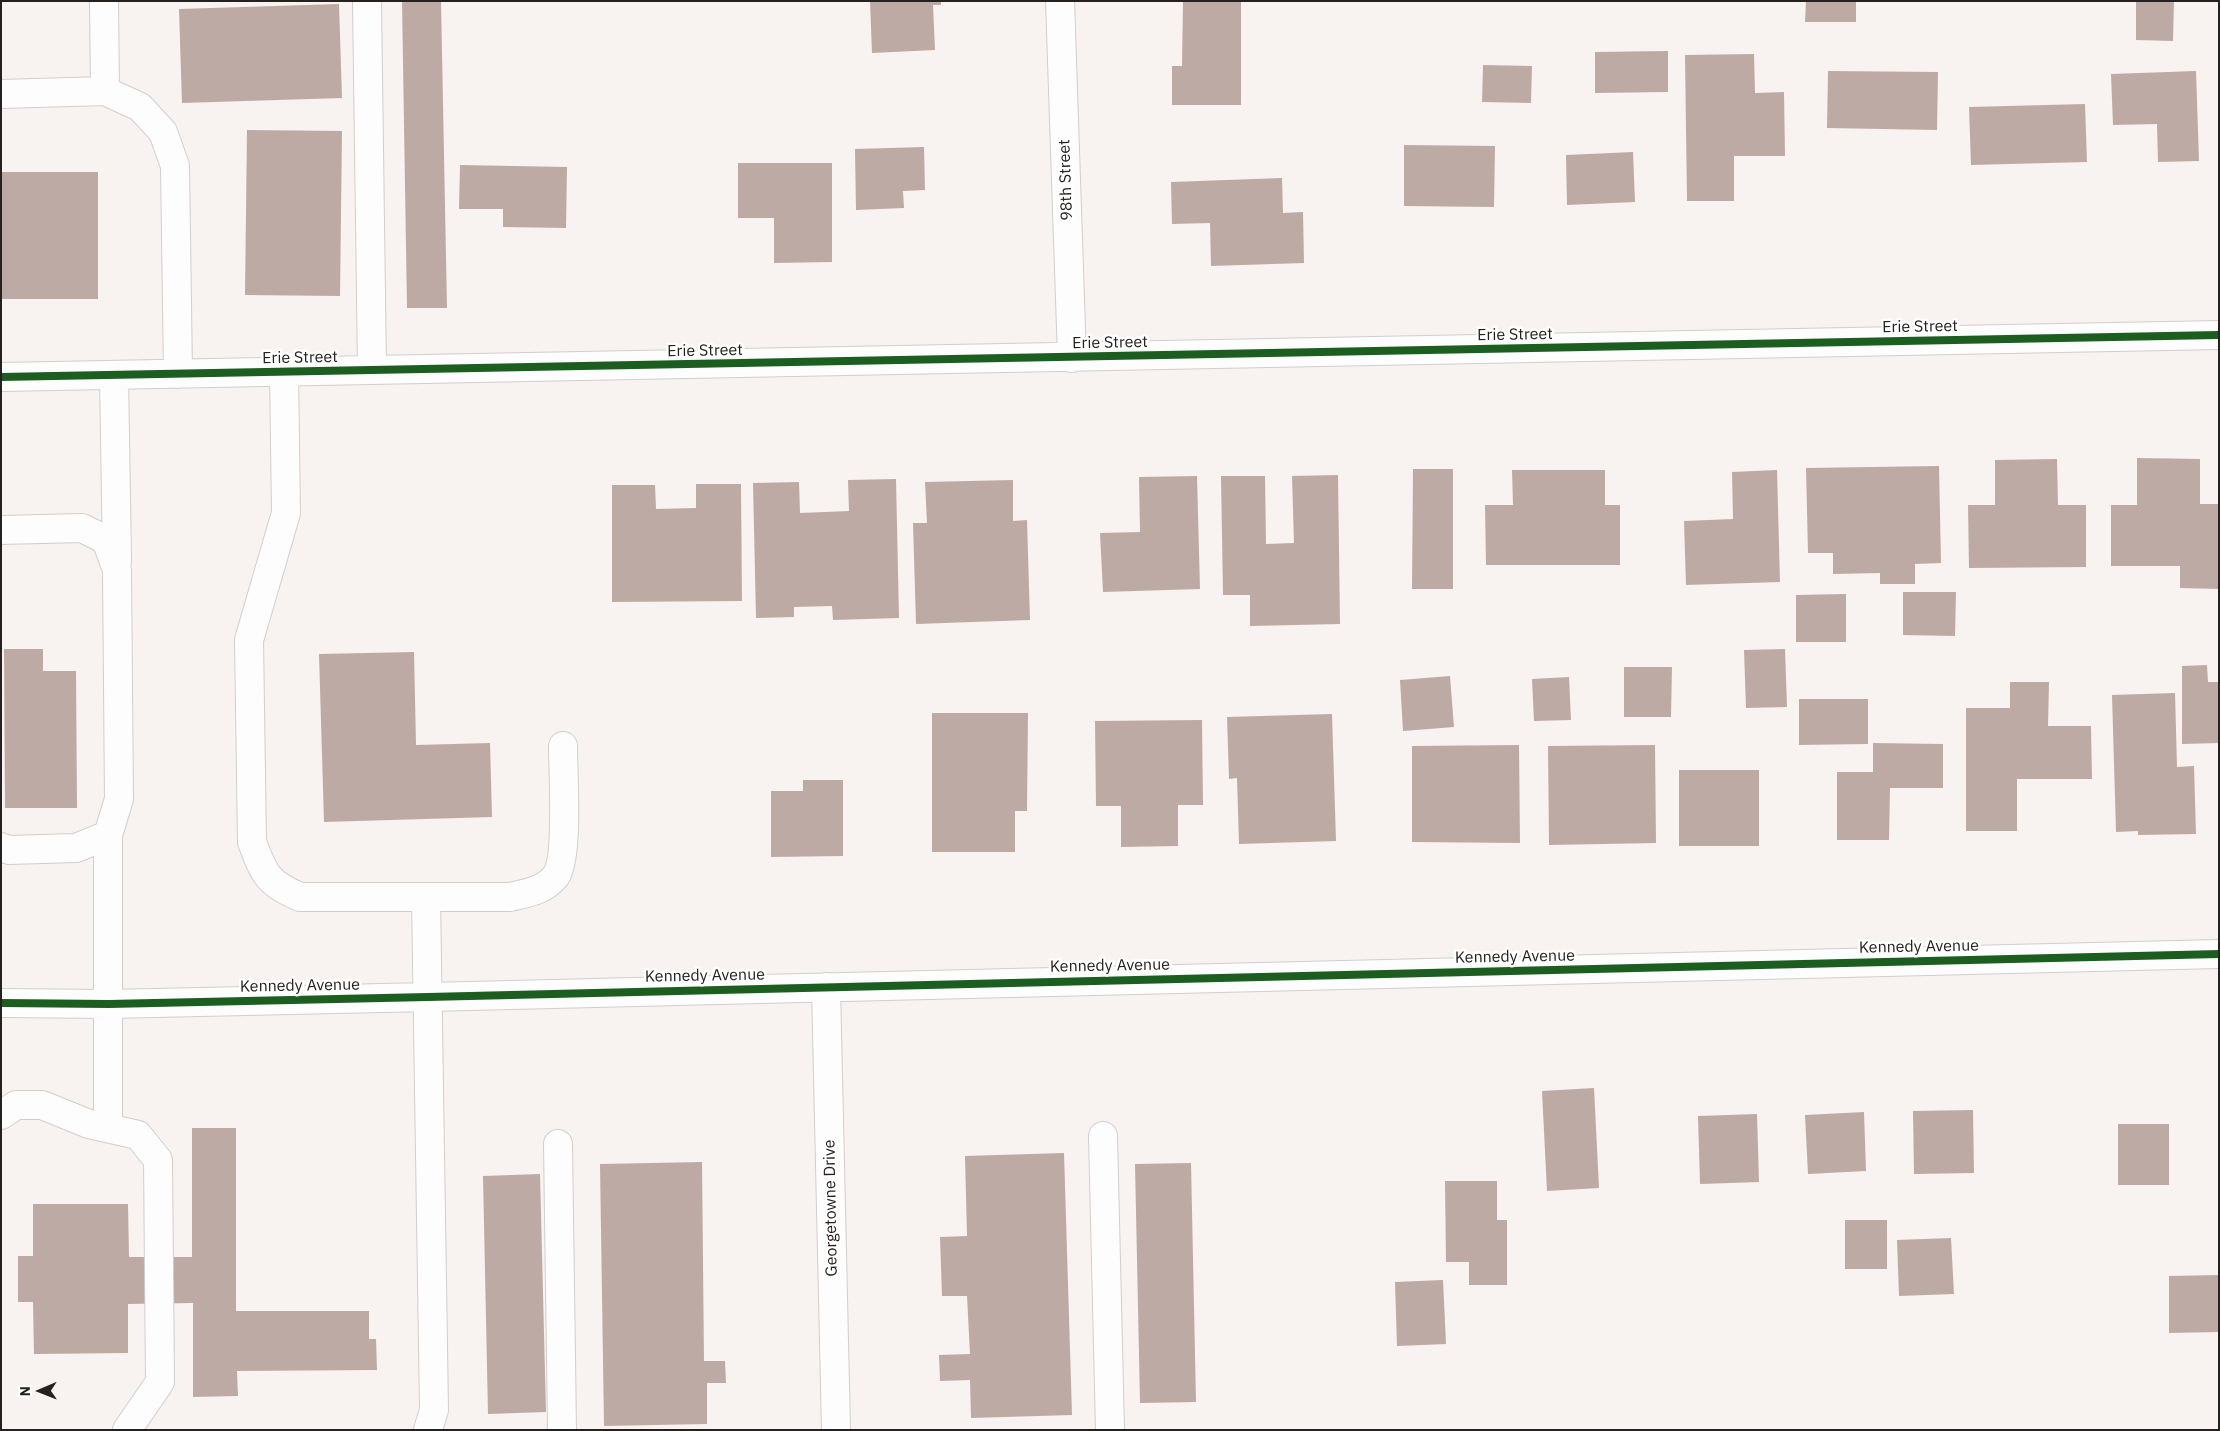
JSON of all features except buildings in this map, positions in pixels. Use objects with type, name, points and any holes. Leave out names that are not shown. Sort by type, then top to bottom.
[{"type":"street","points":[[104,1],[105,91]]},
{"type":"street","points":[[367,1],[372,370]]},
{"type":"street","name":"98th Street","points":[[1060,1],[1072,358]]},
{"type":"street","points":[[1,94],[105,91],[140,107],[163,132],[175,166],[178,374]]},
{"type":"street","name":"Erie Street","points":[[1,378],[2219,335]]},
{"type":"street","points":[[284,372],[286,514],[249,640],[252,842],[262,869],[279,888],[300,897],[510,897],[539,891],[556,876],[563,853],[563,746]]},
{"type":"street","points":[[108,1128],[108,835],[119,799],[114,376]]},
{"type":"street","points":[[1,530],[82,528],[106,540],[117,570]]},
{"type":"street","points":[[1,847],[9,850],[76,848],[108,835]]},
{"type":"street","points":[[426,897],[434,1410],[428,1430]]},
{"type":"street","name":"Kennedy Avenue","points":[[1,1003],[109,1004],[2219,954]]},
{"type":"street","name":"Georgetowne Drive","points":[[826,987],[836,1430]]},
{"type":"street","points":[[1,1115],[16,1105],[42,1104],[89,1124],[138,1136],[158,1160],[160,1382],[127,1430]]},
{"type":"street","points":[[1103,1136],[1110,1430]]},
{"type":"street","points":[[558,1144],[562,1430]]},
{"type":"cycle path","points":[[1,377],[2219,335]]},
{"type":"cycle path","points":[[1,1003],[109,1004],[428,997],[2219,954]]}]
